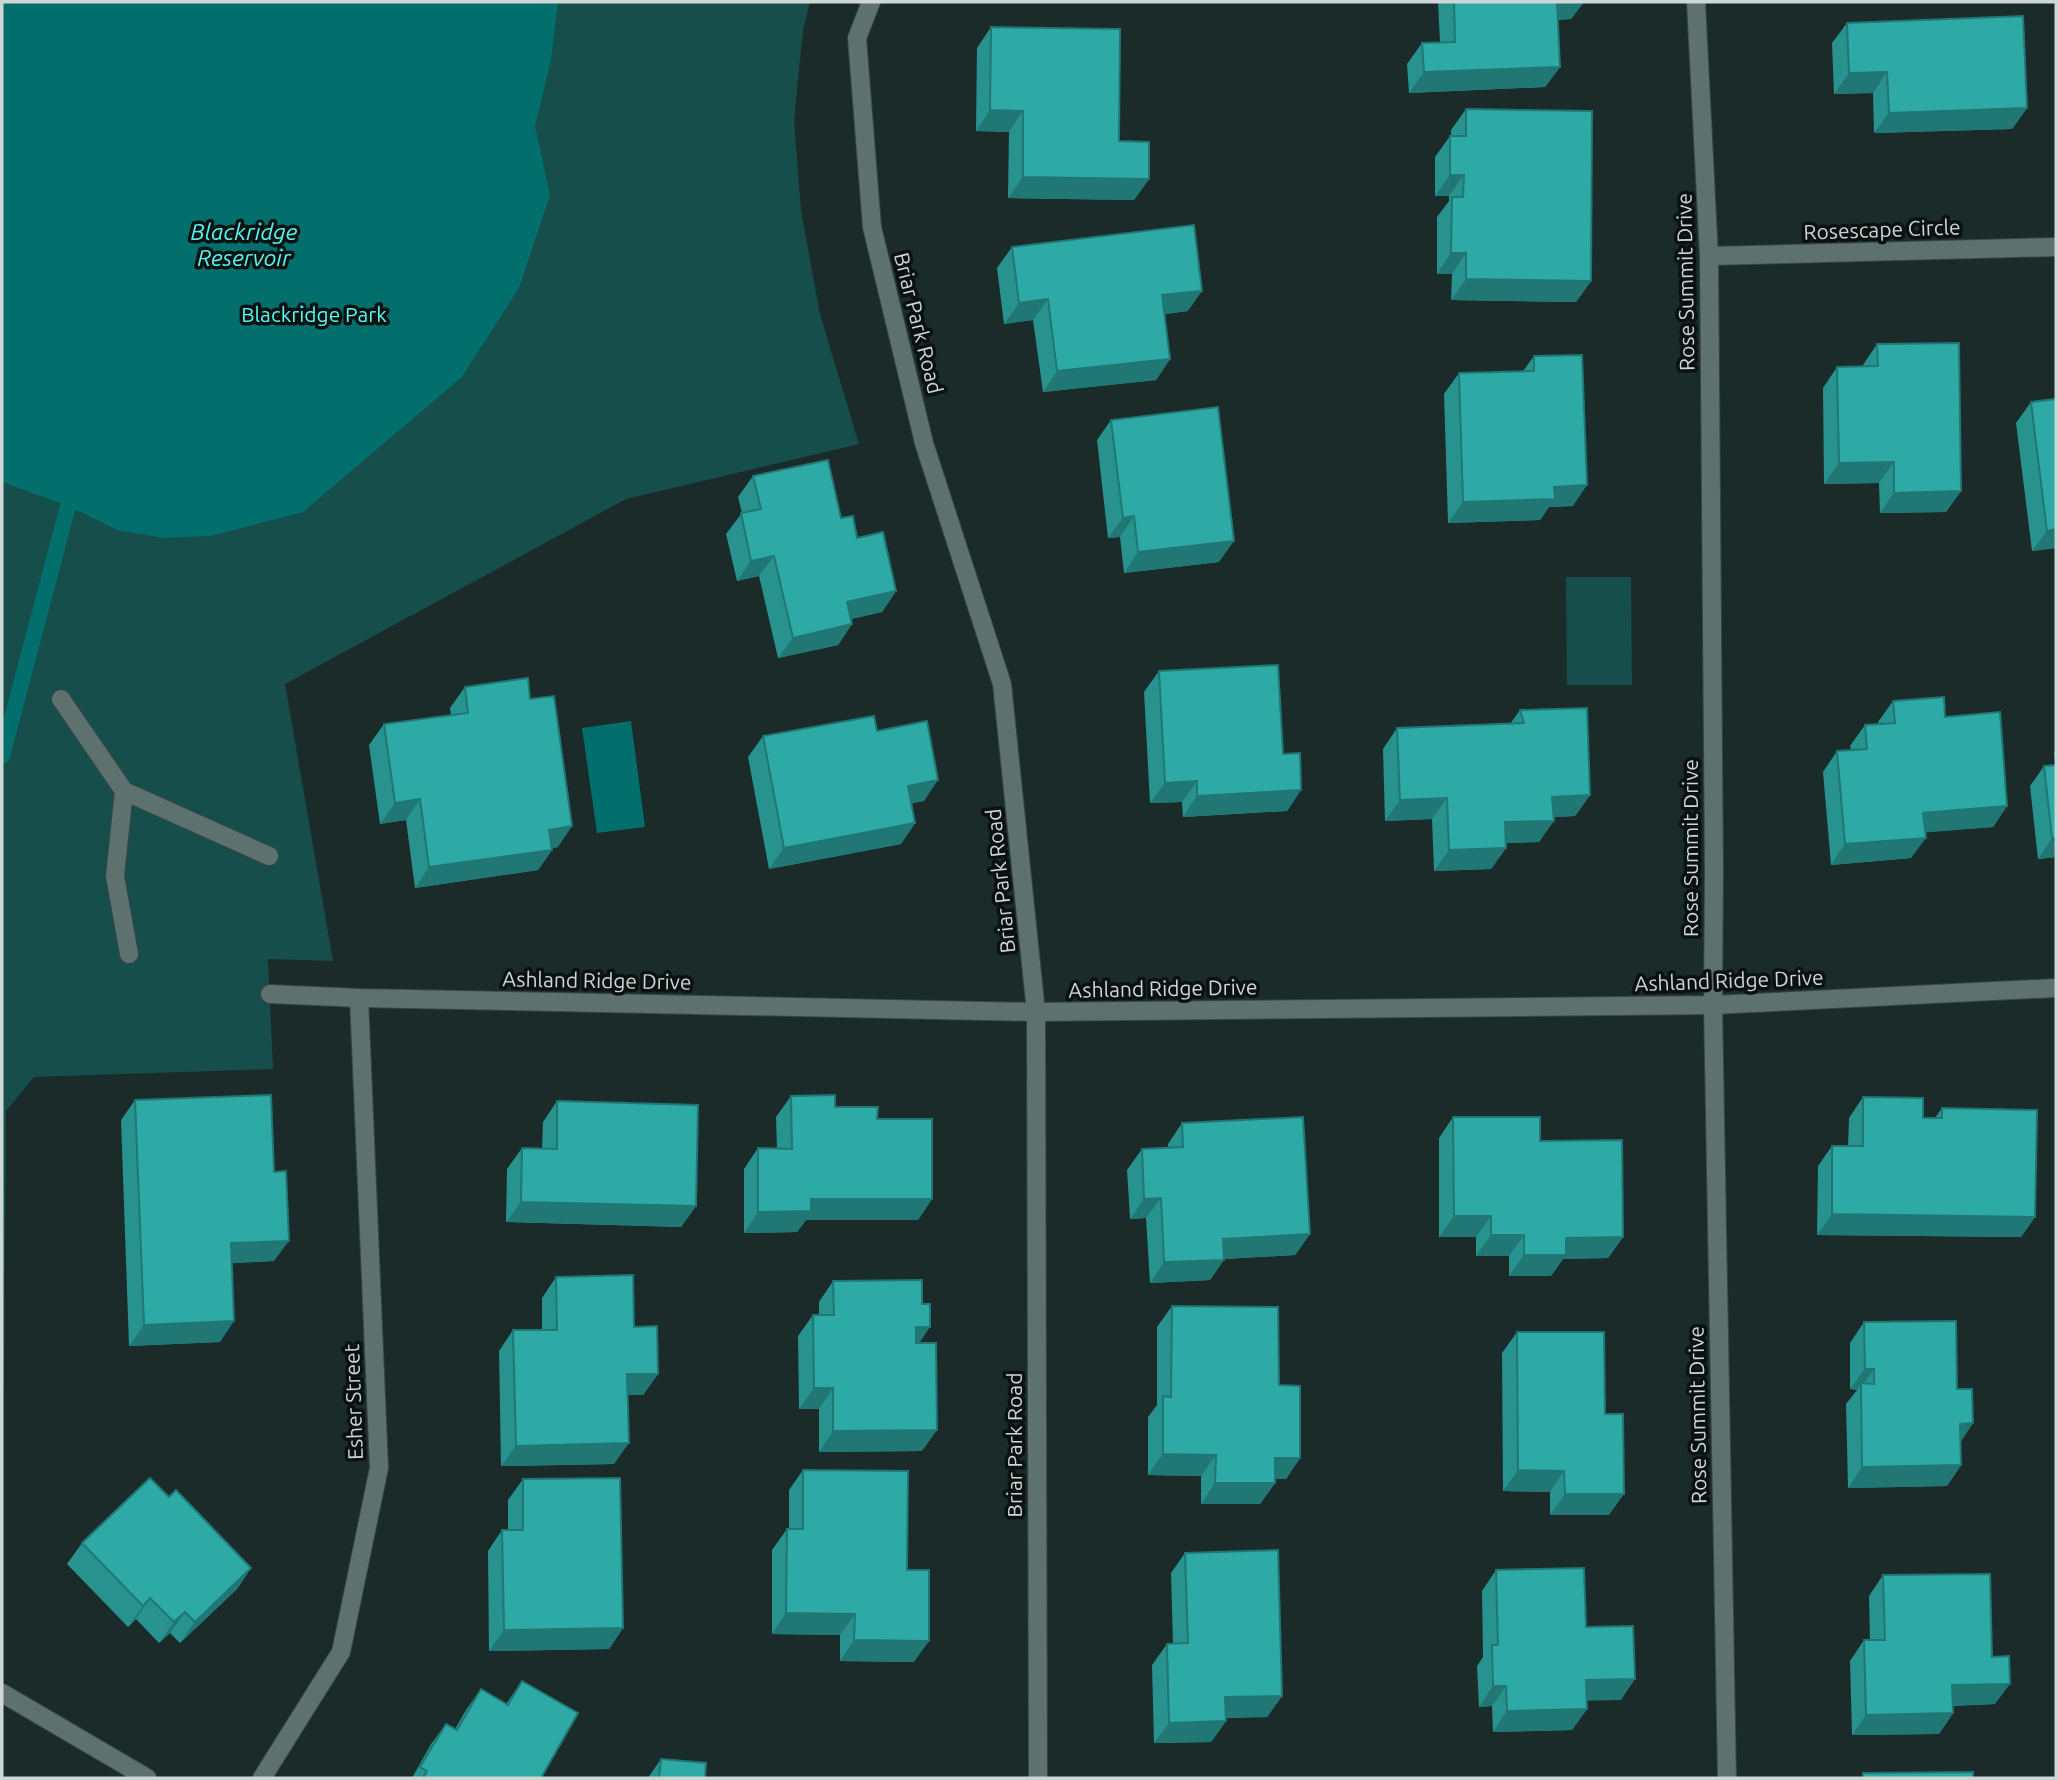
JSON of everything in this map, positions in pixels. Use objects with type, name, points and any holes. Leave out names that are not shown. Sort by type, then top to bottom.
[{"type":"street","name":"Briar Park Road","points":[[871,2],[857,38],[872,227],[924,443],[1002,684],[1036,1012],[1038,1778]]},
{"type":"street","name":"Rose Summit Drive","points":[[1696,2],[1709,256],[1713,1005],[1727,1778]]},
{"type":"street","name":"Rosescape Circle","points":[[1709,256],[2056,247]]},
{"type":"street","points":[[61,699],[124,791],[269,856]]},
{"type":"street","points":[[124,791],[115,876],[129,954]]},
{"type":"street","name":"Ashland Ridge Drive","points":[[270,994],[1036,1012],[1713,1005],[2056,988]]},
{"type":"street","name":"Esher Street","points":[[262,1778],[341,1652],[379,1468],[359,998]]},
{"type":"street","points":[[2,1693],[147,1778]]},
{"type":"green space","name":"Blackridge Park","points":[[2,2],[810,2],[803,30],[794,120],[801,211],[820,314],[859,444],[626,499],[285,684],[333,961],[268,959],[273,1069],[34,1077],[6,1111],[2,1394]]},
{"type":"green space","points":[[1566,577],[1631,577],[1632,685],[1567,685]]},
{"type":"water","name":"Blackridge Reservoir","points":[[2,2],[558,2],[551,60],[535,126],[550,195],[519,288],[462,377],[303,512],[210,536],[163,538],[117,530],[68,506],[2,482]]},
{"type":"water","points":[[631,721],[645,827],[597,833],[582,728]]},
{"type":"building","points":[[1454,2],[1557,2],[1560,67],[1424,72],[1422,43],[1455,42]]},
{"type":"building","points":[[2023,16],[2027,108],[1889,113],[1887,72],[1849,73],[1847,23]]},
{"type":"building","points":[[991,27],[1120,29],[1119,141],[1149,142],[1149,179],[1023,177],[1023,111],[990,110]]},
{"type":"building","points":[[1466,109],[1592,111],[1591,281],[1466,279],[1466,253],[1451,253],[1452,197],[1463,197],[1464,175],[1450,175],[1450,136],[1466,136]]},
{"type":"building","points":[[1194,225],[1202,291],[1162,295],[1170,359],[1057,371],[1048,299],[1019,303],[1012,247]]},
{"type":"building","points":[[1959,343],[1961,491],[1894,493],[1894,462],[1839,463],[1837,367],[1878,366],[1877,344]]},
{"type":"building","points":[[1582,355],[1587,485],[1554,487],[1555,499],[1463,502],[1459,373],[1534,371],[1534,356]]},
{"type":"building","points":[[2056,399],[2056,529],[2047,531],[2031,402]]},
{"type":"building","points":[[1218,407],[1234,541],[1138,552],[1134,516],[1123,518],[1111,420]]},
{"type":"building","points":[[828,460],[841,518],[853,516],[857,538],[883,532],[896,591],[847,602],[852,624],[793,638],[774,556],[751,561],[741,513],[761,509],[753,476]]},
{"type":"building","points":[[1278,665],[1283,754],[1300,753],[1301,790],[1197,796],[1197,781],[1165,783],[1159,671]]},
{"type":"building","points":[[528,678],[530,699],[554,696],[572,826],[549,830],[552,850],[429,867],[420,799],[395,803],[384,724],[468,713],[465,687]]},
{"type":"building","points":[[1944,697],[1945,717],[2000,712],[2007,806],[1923,813],[1926,838],[1845,844],[1837,751],[1867,749],[1865,725],[1895,723],[1893,701]]},
{"type":"building","points":[[1587,708],[1590,795],[1552,797],[1554,821],[1505,822],[1506,848],[1449,850],[1447,798],[1400,800],[1397,728],[1524,723],[1520,710]]},
{"type":"building","points":[[874,716],[877,731],[927,721],[938,780],[908,786],[915,823],[784,848],[763,736]]},
{"type":"building","points":[[2056,765],[2056,837],[2052,838],[2044,766]]},
{"type":"building","points":[[271,1095],[274,1172],[286,1171],[289,1241],[231,1243],[234,1321],[144,1325],[135,1100]]},
{"type":"building","points":[[835,1095],[835,1107],[878,1107],[877,1119],[932,1119],[932,1199],[811,1199],[811,1211],[758,1212],[758,1148],[792,1149],[791,1096]]},
{"type":"building","points":[[1863,1097],[1923,1098],[1923,1118],[1942,1118],[1942,1108],[2037,1110],[2035,1217],[1832,1214],[1832,1146],[1863,1146]]},
{"type":"building","points":[[557,1101],[698,1105],[696,1206],[521,1202],[522,1148],[557,1149]]},
{"type":"building","points":[[1303,1117],[1310,1234],[1223,1239],[1224,1260],[1164,1262],[1161,1198],[1144,1199],[1142,1149],[1183,1147],[1182,1123]]},
{"type":"building","points":[[1453,1117],[1540,1117],[1540,1141],[1622,1140],[1623,1237],[1566,1238],[1566,1255],[1524,1255],[1524,1235],[1491,1235],[1491,1216],[1454,1216]]},
{"type":"building","points":[[633,1275],[634,1327],[657,1326],[658,1374],[627,1374],[629,1443],[516,1446],[513,1330],[557,1330],[556,1277]]},
{"type":"building","points":[[922,1280],[922,1304],[930,1304],[930,1327],[916,1327],[916,1343],[936,1343],[937,1430],[833,1431],[833,1388],[814,1388],[813,1315],[834,1315],[833,1281]]},
{"type":"building","points":[[1172,1306],[1278,1307],[1279,1385],[1300,1386],[1300,1458],[1275,1458],[1275,1483],[1215,1483],[1216,1455],[1163,1454],[1163,1396],[1171,1397]]},
{"type":"building","points":[[1956,1321],[1957,1389],[1972,1389],[1973,1423],[1960,1424],[1961,1465],[1862,1467],[1861,1383],[1874,1384],[1874,1369],[1865,1369],[1864,1322]]},
{"type":"building","points":[[1517,1332],[1604,1332],[1605,1414],[1623,1414],[1624,1494],[1565,1494],[1564,1471],[1518,1470]]},
{"type":"building","points":[[803,1470],[908,1471],[907,1570],[929,1570],[929,1641],[854,1640],[855,1614],[786,1613],[787,1529],[803,1529]]},
{"type":"building","points":[[150,1478],[169,1497],[176,1490],[251,1568],[195,1622],[185,1612],[174,1622],[150,1598],[143,1606],[82,1543]]},
{"type":"building","points":[[620,1478],[623,1628],[504,1630],[502,1530],[523,1530],[523,1479]]},
{"type":"building","points":[[1278,1550],[1282,1696],[1225,1697],[1226,1721],[1169,1723],[1167,1644],[1188,1643],[1185,1553]]},
{"type":"building","points":[[1584,1568],[1586,1627],[1633,1626],[1635,1679],[1586,1680],[1587,1709],[1507,1711],[1506,1686],[1493,1686],[1492,1645],[1498,1645],[1496,1570]]},
{"type":"building","points":[[1990,1574],[1992,1657],[2009,1656],[2010,1684],[1952,1685],[1953,1713],[1866,1715],[1864,1640],[1885,1640],[1883,1575]]},
{"type":"building","points":[[522,1681],[578,1713],[541,1778],[423,1778],[427,1771],[420,1767],[446,1724],[457,1730],[481,1689],[508,1705]]},
{"type":"building","points":[[661,1759],[706,1763],[705,1778],[659,1778]]},
{"type":"building","points":[[1973,1772],[1973,1778],[1863,1778],[1863,1773]]},
{"type":"waterway","points":[[2,756],[68,506]]}]
